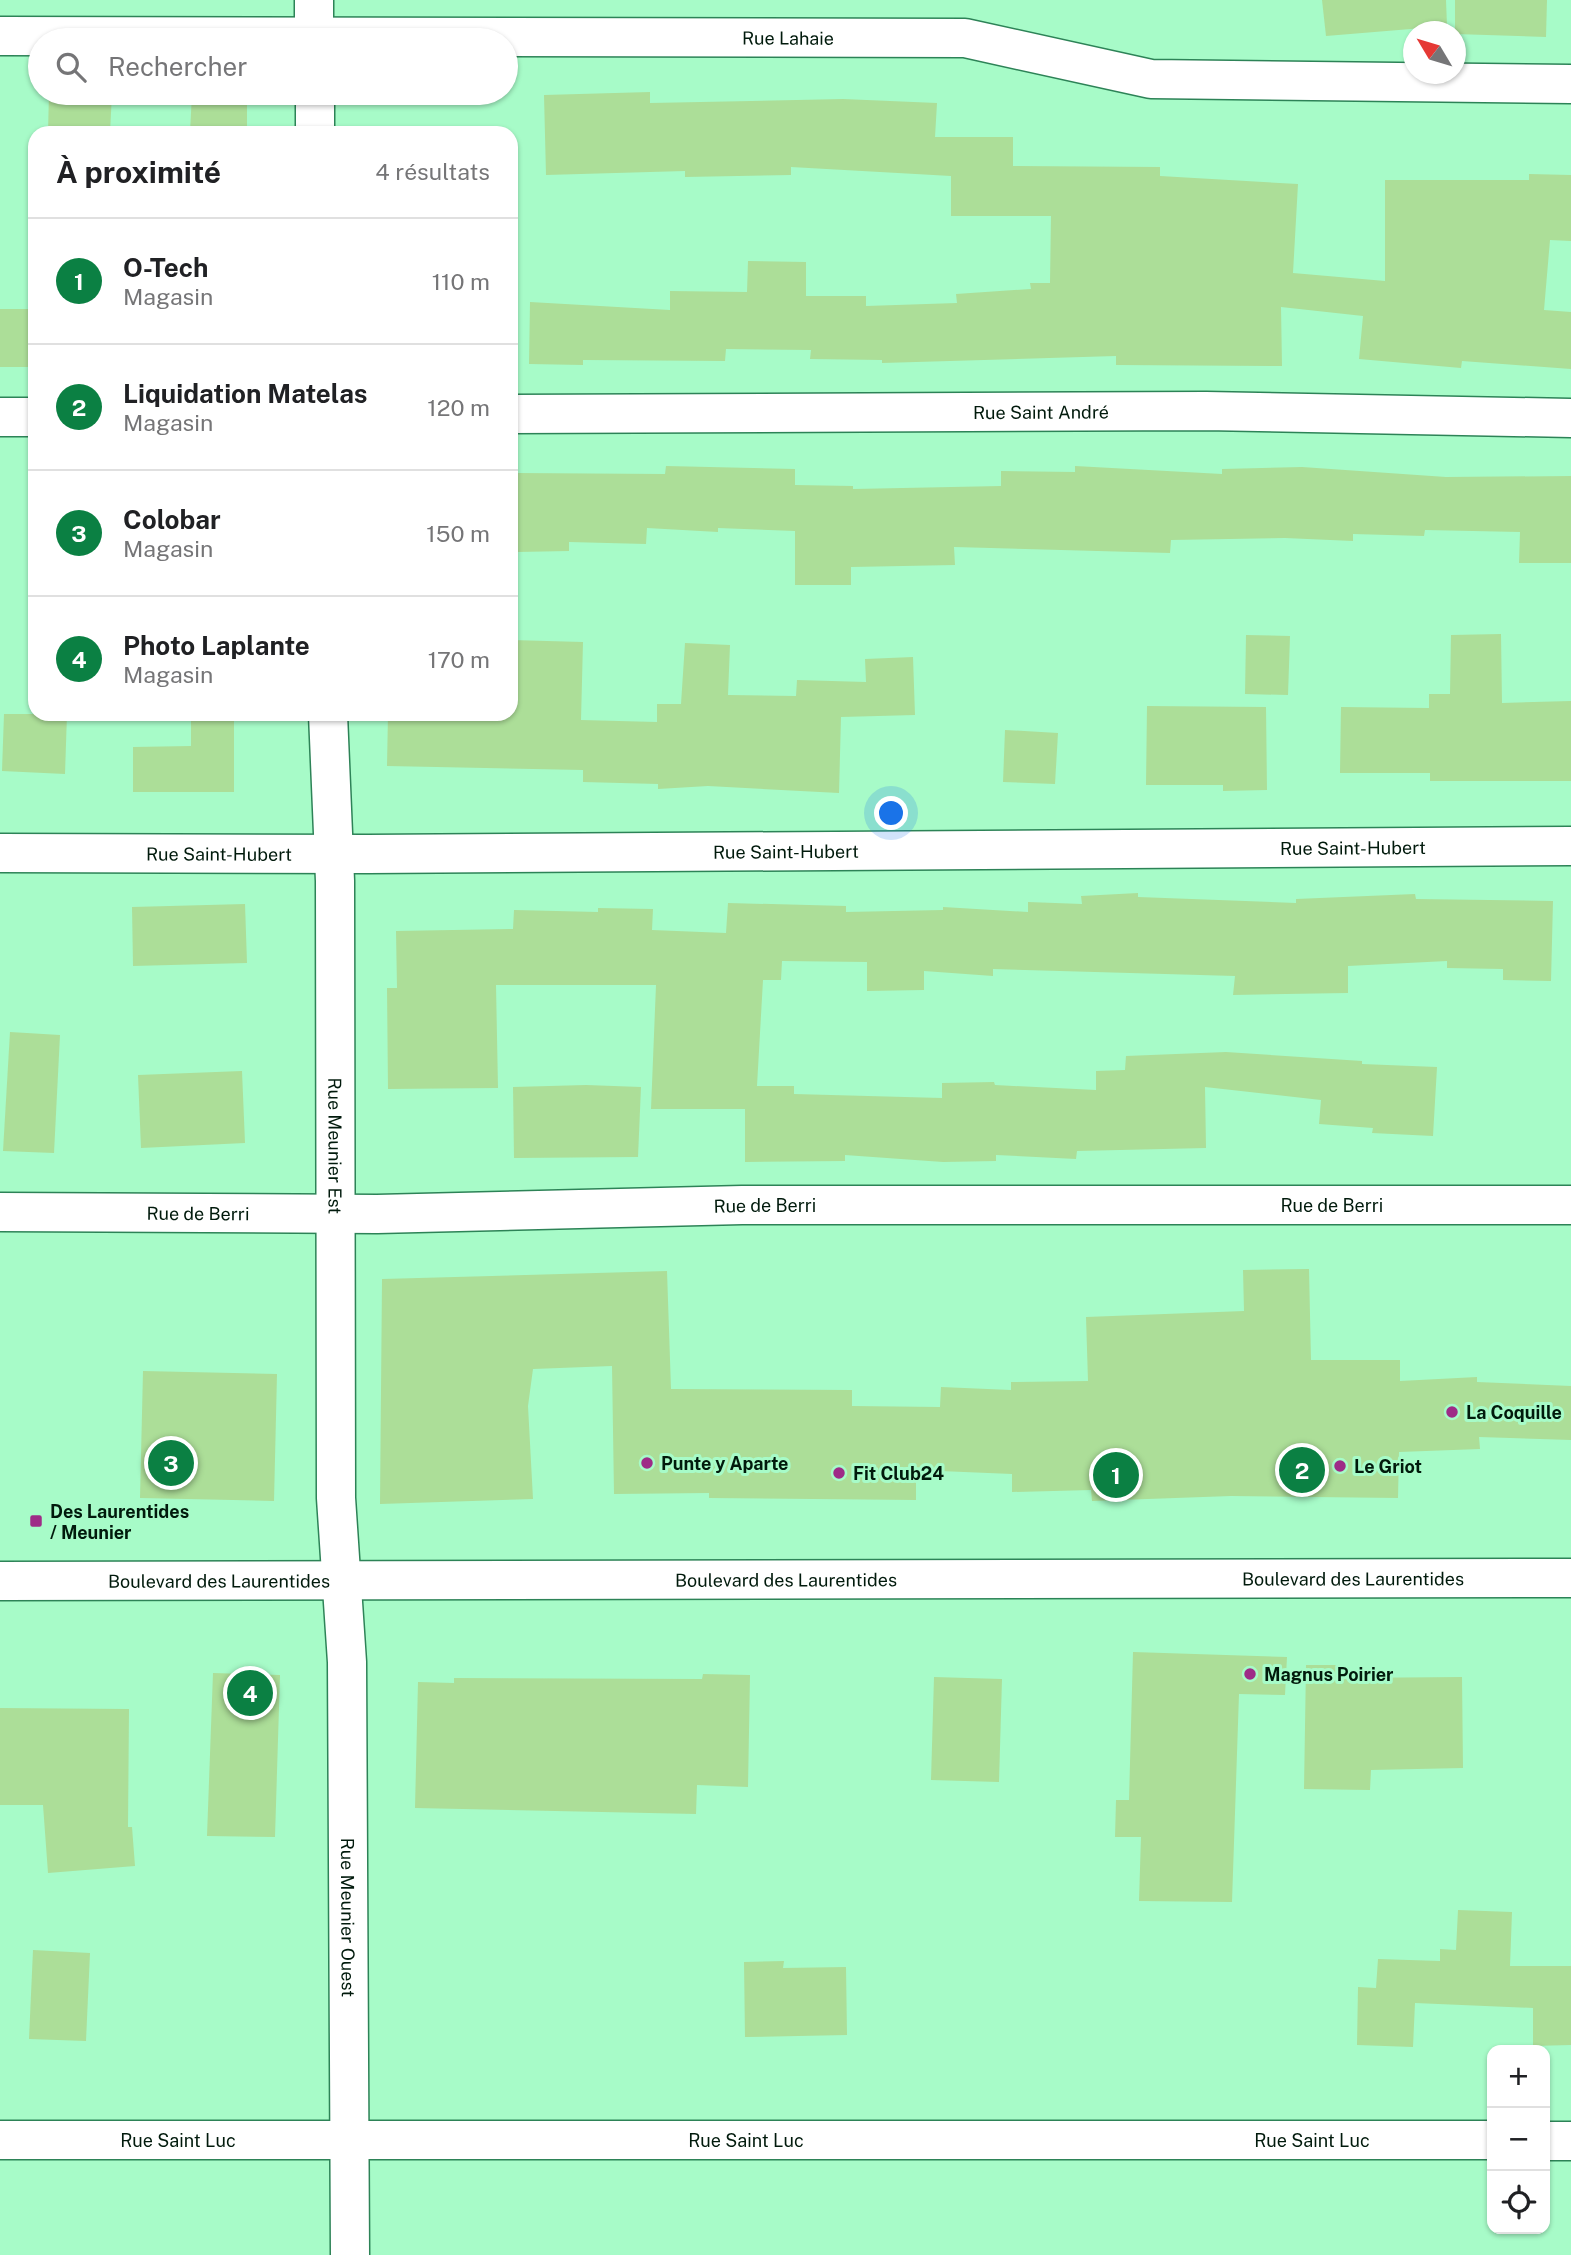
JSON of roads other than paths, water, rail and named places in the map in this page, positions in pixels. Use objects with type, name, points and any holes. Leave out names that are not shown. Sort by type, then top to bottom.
[{"type":"street","name":"Rue Lahaie","points":[[228,28],[314,25],[464,28]]},
{"type":"street","name":"Rue Lahaie","points":[[518,29],[965,38],[1151,79],[1571,84]]},
{"type":"street","name":"Rue Lahaie","points":[[0,36],[28,35]]},
{"type":"street","points":[[314,105],[315,126]]},
{"type":"street","name":"Rue Saint André","points":[[518,414],[1206,411],[1571,418]]},
{"type":"street","points":[[0,417],[28,417]]},
{"type":"street","name":"Rue Meunier Est","points":[[328,721],[334,854],[336,1497],[342,1580]]},
{"type":"street","name":"Rue Saint-Hubert","points":[[0,853],[334,854],[1571,846]]},
{"type":"street","name":"Rue de Berri","points":[[0,1212],[337,1213],[741,1205],[1571,1205]]},
{"type":"street","name":"Boulevard des Laurentides","points":[[0,1581],[1571,1578]]},
{"type":"street","name":"Rue Meunier Ouest","points":[[342,1580],[346,1661],[350,2255]]},
{"type":"street","name":"Rue Saint Luc","points":[[0,2140],[1487,2140]]},
{"type":"street","points":[[1550,2141],[1571,2141]]},
{"type":"place","name":"La Coquille","points":[[1452,1412]]},
{"type":"place","name":"Colobar","points":[[171,1463]]},
{"type":"place","name":"Punte y Aparte","points":[[647,1463]]},
{"type":"place","name":"Le Griot","points":[[1340,1466]]},
{"type":"place","name":"Liquidation Matelas","points":[[1302,1470]]},
{"type":"place","name":"Fit Club24","points":[[839,1473]]},
{"type":"place","name":"O-Tech","points":[[1116,1475]]},
{"type":"place","name":"Des Laurentides / Meunier","points":[[36,1521]]},
{"type":"place","name":"Magnus Poirier","points":[[1250,1674]]},
{"type":"place","name":"Photo Laplante","points":[[250,1693]]}]
